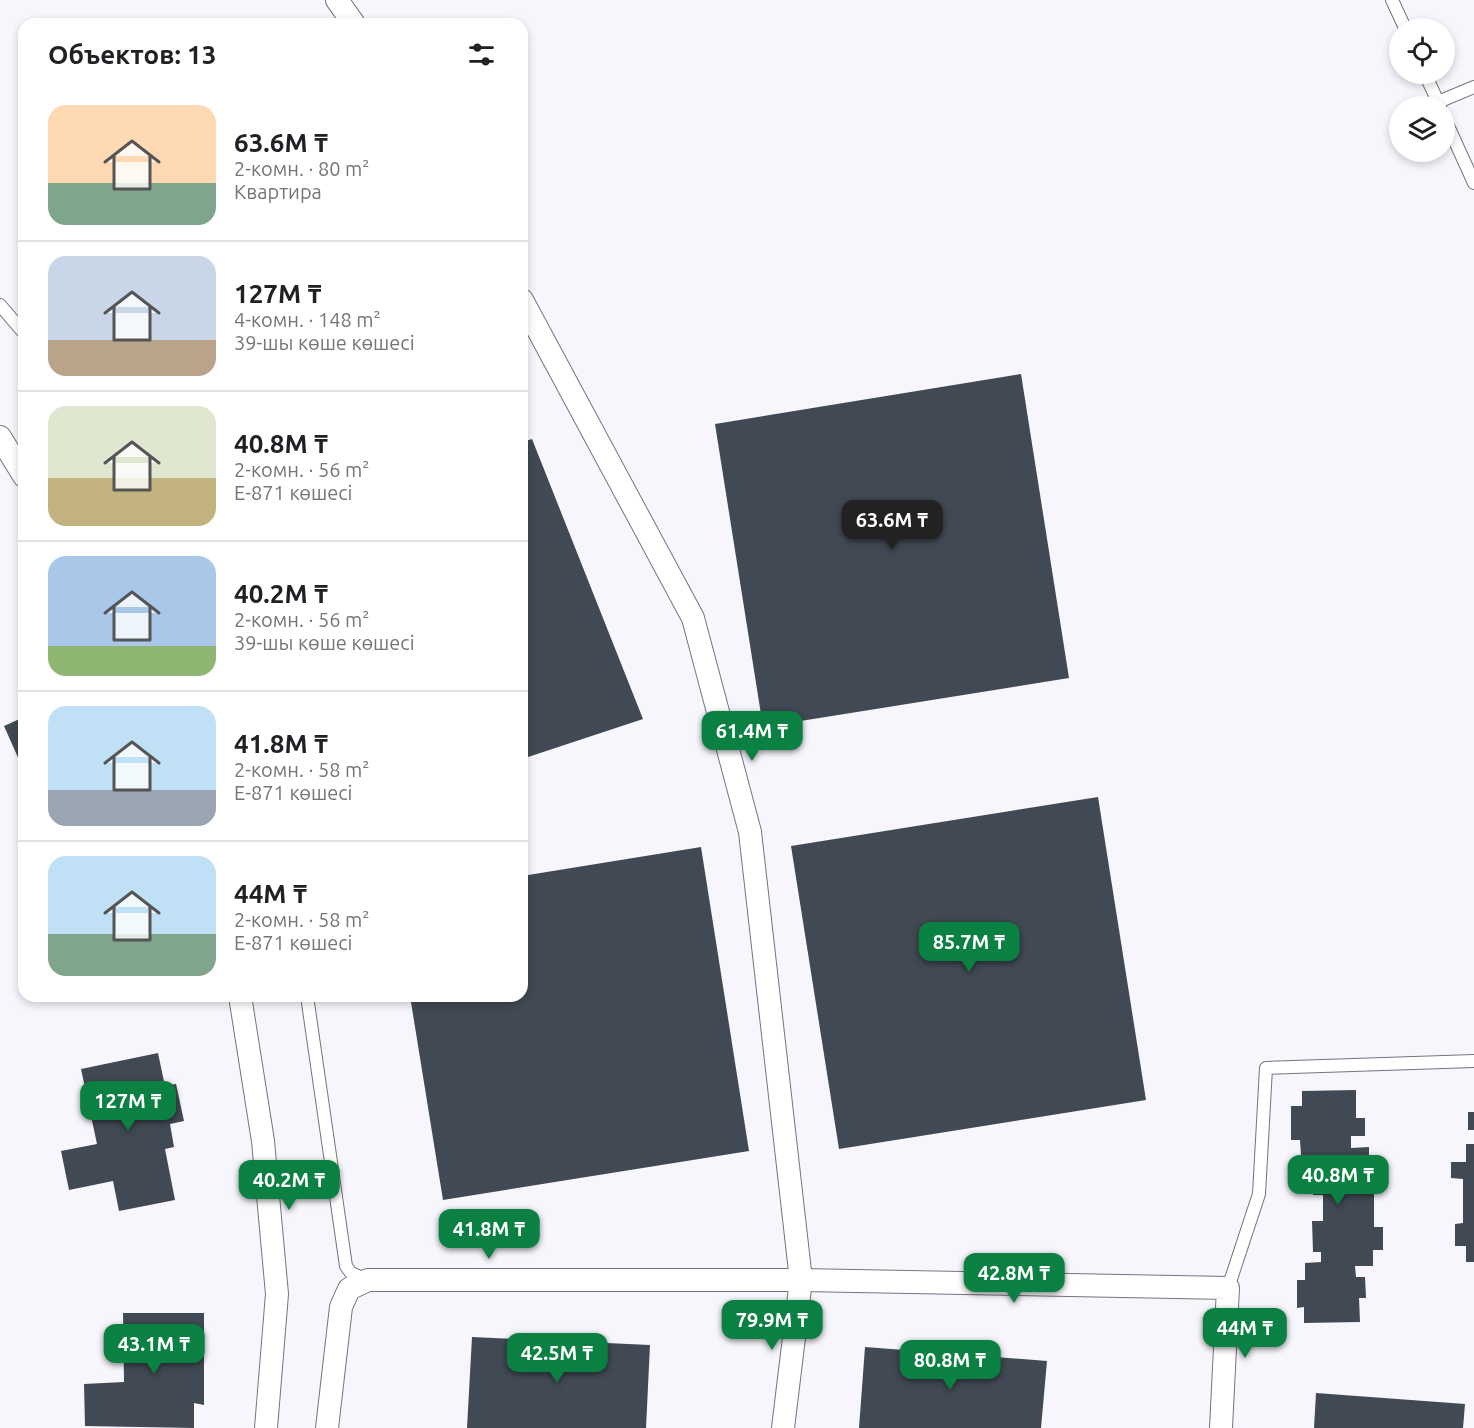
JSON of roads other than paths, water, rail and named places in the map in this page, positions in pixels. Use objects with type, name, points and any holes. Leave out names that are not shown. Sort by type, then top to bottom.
[{"type":"street","points":[[337,0],[350,18]]},
{"type":"street","points":[[528,311],[693,618],[750,832],[801,1280],[783,1428]]},
{"type":"street","points":[[0,437],[18,466]]},
{"type":"street","points":[[241,1002],[263,1141],[277,1294],[266,1428]]},
{"type":"street","points":[[327,1428],[341,1307],[349,1289],[368,1280],[801,1280],[1228,1288],[1221,1428]]},
{"type":"lane","points":[[1392,0],[1400,18]]},
{"type":"lane","points":[[1455,96],[1474,87]]},
{"type":"lane","points":[[1455,141],[1474,183]]},
{"type":"lane","points":[[0,305],[18,326]]},
{"type":"lane","points":[[308,1002],[346,1266],[351,1273],[368,1280]]},
{"type":"lane","points":[[1228,1288],[1259,1194],[1266,1068],[1474,1061]]}]
